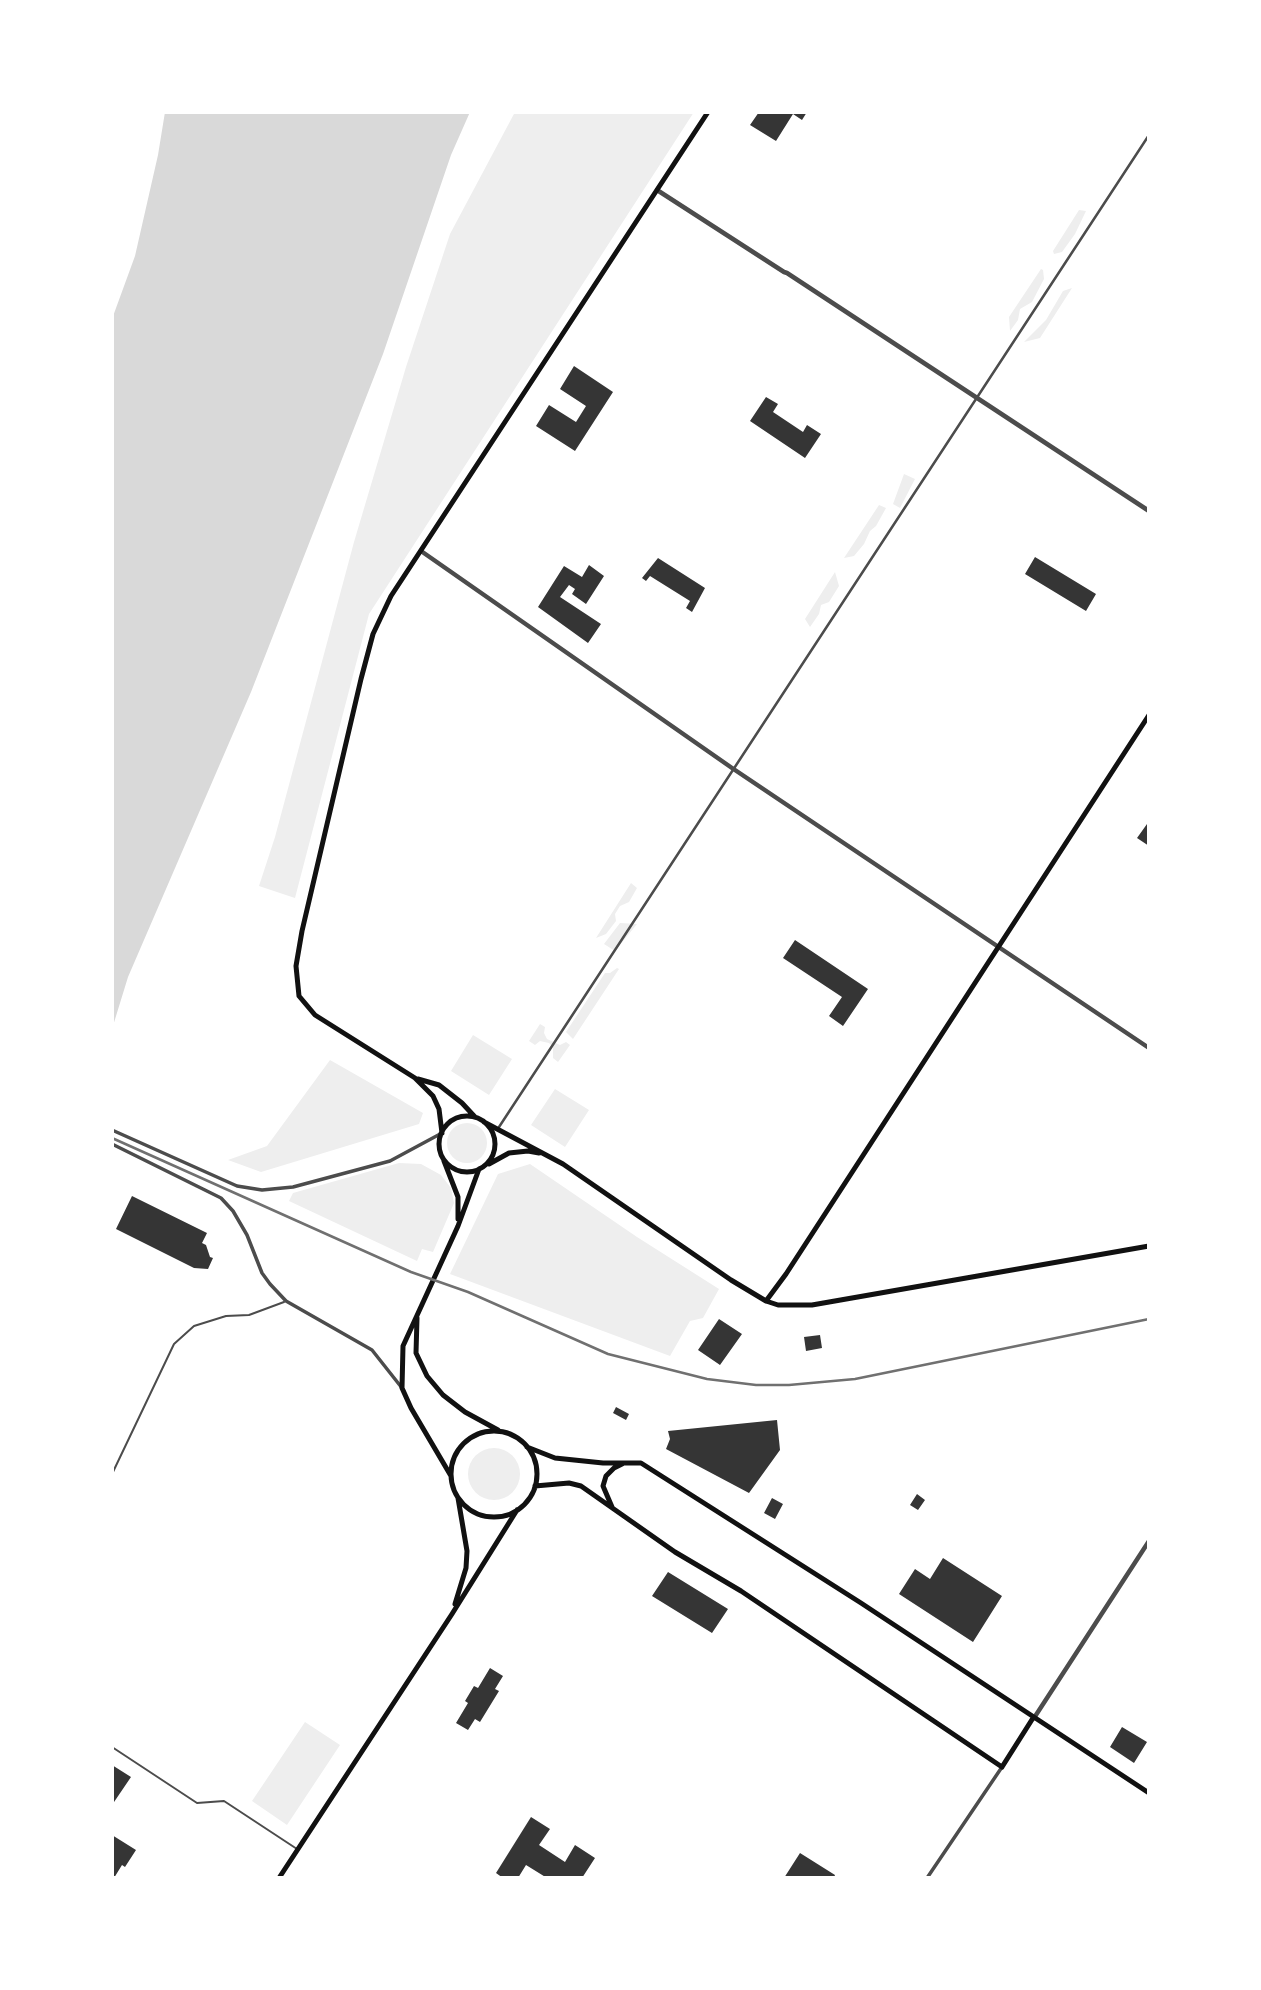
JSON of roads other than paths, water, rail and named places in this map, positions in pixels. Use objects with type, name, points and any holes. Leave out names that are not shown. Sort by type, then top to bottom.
[{"type":"main road","points":[[457,1226],[458,1197],[439,1145],[442,1133],[439,1110],[433,1096],[415,1078],[315,1015],[299,996],[296,966],[302,931],[370,645],[391,596],[708,112]]},
{"type":"main road","points":[[766,1301],[1149,715]]},
{"type":"main road","points":[[415,1078],[439,1085],[475,1117],[546,1154],[731,1280],[766,1301],[778,1305],[812,1305],[1149,1247]]},
{"type":"main road","points":[[442,1133],[459,1117],[475,1117]]},
{"type":"main road","points":[[452,1614],[467,1568],[467,1551],[458,1498],[451,1476],[402,1388],[402,1346],[482,1167],[490,1159],[495,1144],[494,1135],[484,1122]]},
{"type":"main road","points":[[443,1158],[463,1172],[482,1167],[509,1153],[528,1151],[546,1154]]},
{"type":"main road","points":[[417,1313],[416,1353],[427,1376],[443,1395],[458,1406],[501,1432],[520,1440],[534,1459],[537,1472],[535,1486],[525,1504],[505,1516],[478,1514],[467,1508],[458,1498]]},
{"type":"main road","points":[[451,1476],[452,1464],[465,1442],[488,1431],[501,1432]]},
{"type":"main road","points":[[527,1447],[555,1458],[641,1463],[861,1603],[1149,1794]]},
{"type":"main road","points":[[613,1509],[603,1486],[606,1476],[624,1463]]},
{"type":"main road","points":[[535,1486],[569,1483],[581,1486],[675,1552],[741,1591],[1002,1767],[1033,1718]]},
{"type":"main road","points":[[279,1878],[452,1614],[516,1510]]},
{"type":"street","points":[[498,1128],[1149,135]]},
{"type":"street","points":[[657,190],[1149,511]]},
{"type":"street","points":[[421,551],[732,768],[1149,1048]]},
{"type":"street","points":[[112,1130],[237,1186],[262,1190],[293,1187],[390,1161],[442,1133]]},
{"type":"street","points":[[112,1144],[221,1198],[233,1211],[247,1235],[262,1273],[286,1301],[372,1350],[402,1388]]},
{"type":"street","points":[[1033,1718],[1149,1541]]},
{"type":"street","points":[[927,1878],[1002,1767]]},
{"type":"lane","points":[[112,1474],[174,1344],[194,1326],[226,1316],[249,1315],[286,1301]]},
{"type":"lane","points":[[112,1747],[197,1803],[224,1801],[298,1849]]},
{"type":"railway","points":[[112,1138],[411,1272],[468,1292],[608,1354],[707,1379],[756,1385],[855,1379],[1149,1319]]}]
